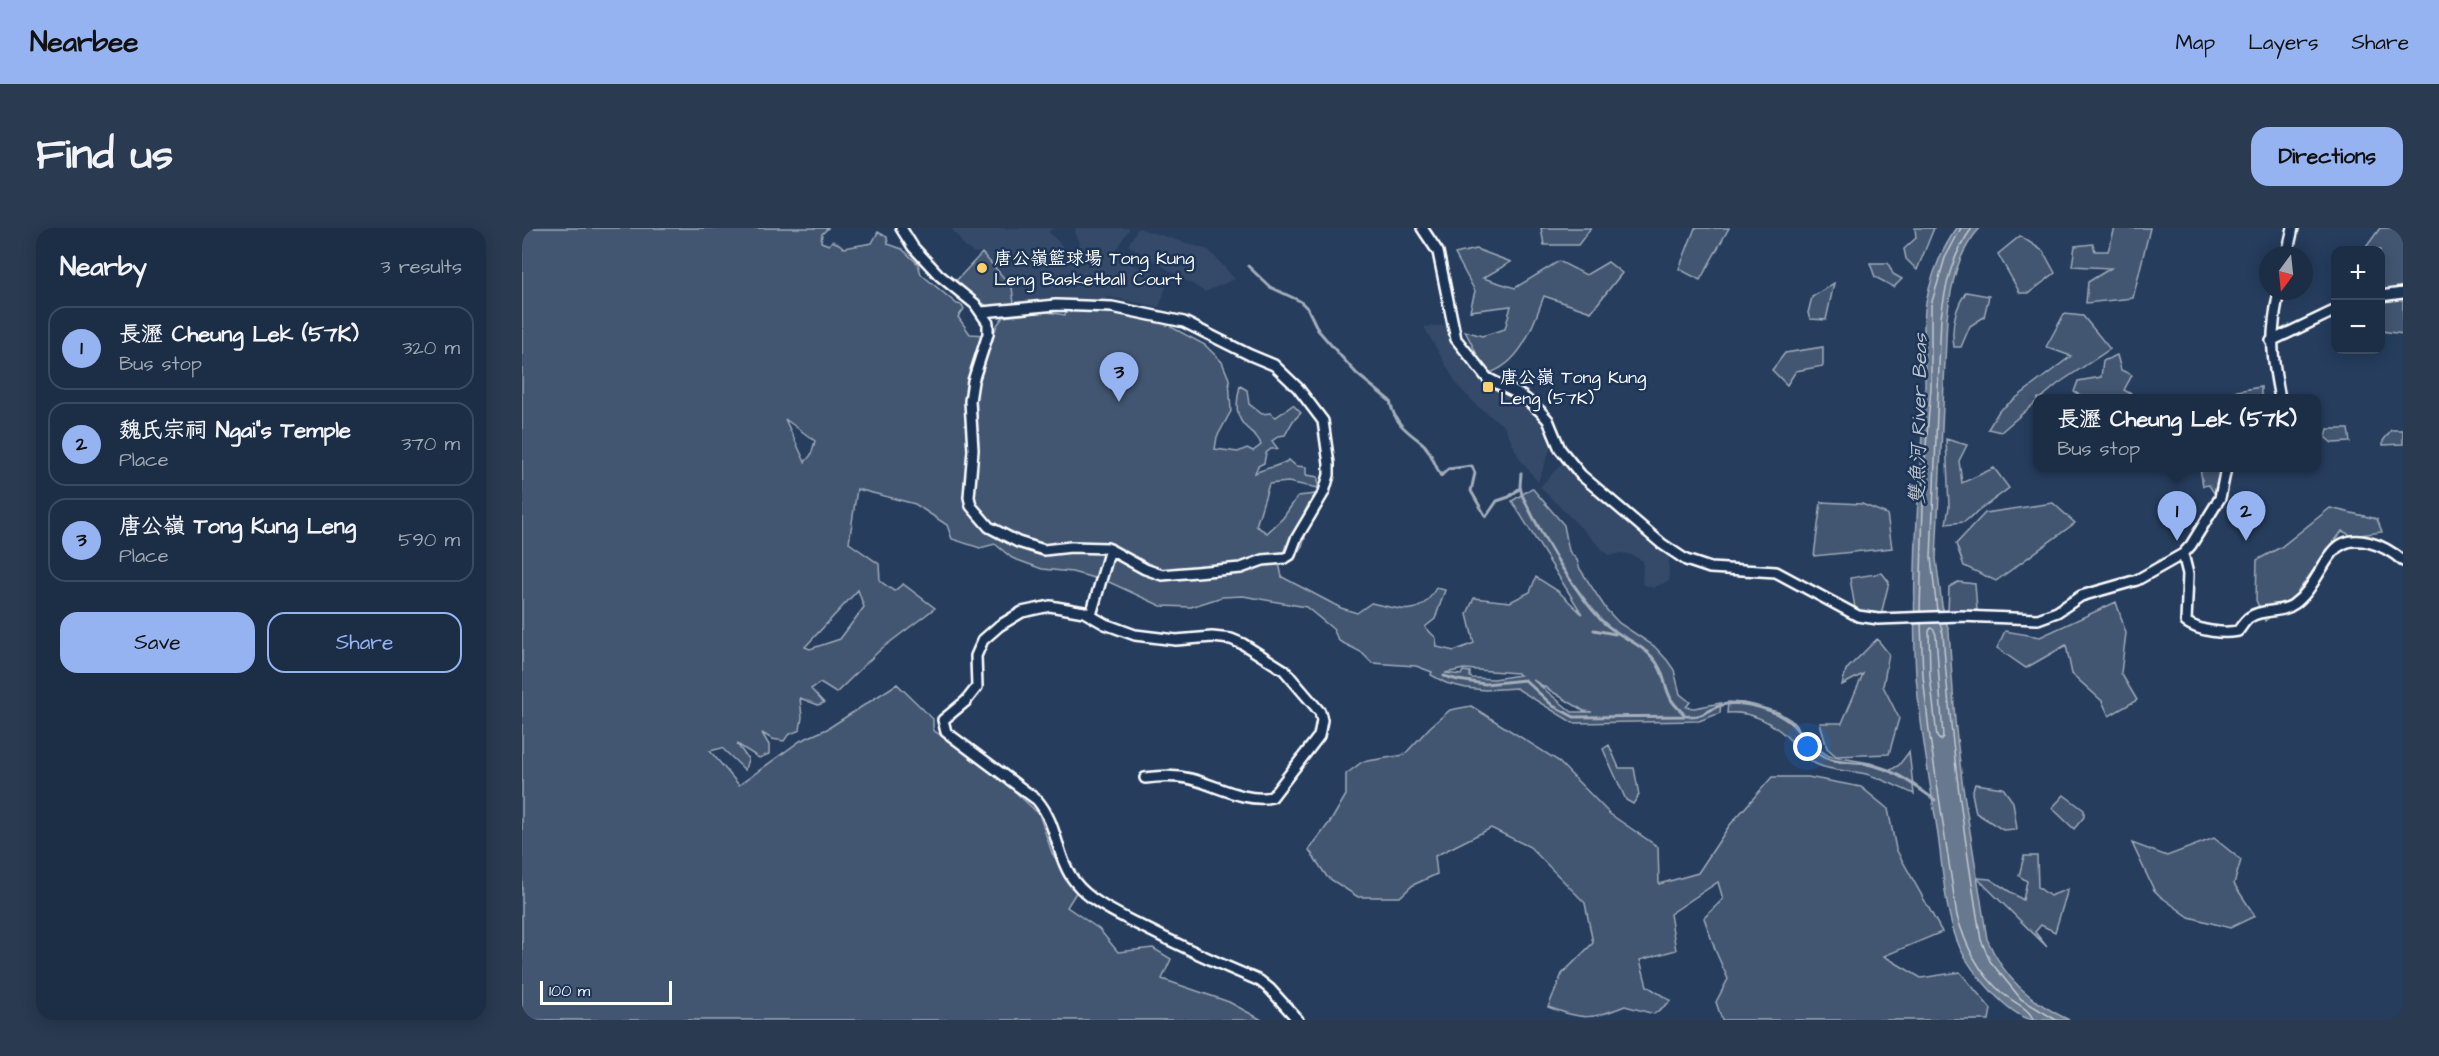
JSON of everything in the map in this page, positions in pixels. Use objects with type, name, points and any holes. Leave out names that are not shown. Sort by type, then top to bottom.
[{"type":"street","points":[[901,228],[913,247],[939,275],[982,312],[989,327],[973,381],[970,401],[974,450],[969,497],[971,506],[989,527],[1033,548],[1044,550],[1071,547],[1110,549],[1145,569],[1162,575],[1241,568],[1263,560],[1288,557],[1327,483],[1329,464],[1323,421],[1298,388],[1274,365],[1184,322],[1112,307],[1056,304],[982,312]]},
{"type":"street","points":[[1422,228],[1438,252],[1456,339],[1487,378],[1522,396],[1540,411],[1548,420],[1560,449],[1581,475],[1662,544],[1686,560],[1710,568],[1776,572],[1857,616],[1878,620],[1948,616],[2038,619],[2057,612],[2081,596],[2137,580],[2183,554],[2220,498],[2225,472]]},
{"type":"street","points":[[2289,246],[2293,228]]},
{"type":"street","points":[[2385,295],[2403,293]]},
{"type":"street","points":[[2278,300],[2271,341],[2272,365],[2279,394]]},
{"type":"street","points":[[2271,341],[2331,312]]},
{"type":"street","points":[[2183,554],[2188,574],[2186,622],[2193,627],[2223,632],[2238,630],[2255,614],[2292,606],[2303,596],[2334,551],[2346,544],[2355,541],[2368,542],[2388,550],[2403,561]]},
{"type":"street","points":[[1091,615],[1110,549]]},
{"type":"street","points":[[1144,778],[1172,775],[1251,798],[1272,797],[1319,736],[1322,720],[1320,712],[1284,670],[1231,639],[1221,637],[1158,639],[1114,628],[1075,609],[1050,606],[1022,612],[999,626],[983,640],[977,650],[977,687],[966,701],[943,720],[944,728],[1037,800],[1049,814],[1060,851],[1074,881],[1085,893],[1100,904],[1179,946],[1262,982],[1298,1020]]},
{"type":"shaded area","points":[[522,228],[828,228],[822,234],[821,242],[829,245],[832,241],[844,248],[872,243],[878,232],[887,237],[888,244],[902,249],[918,264],[921,274],[957,304],[962,305],[964,309],[958,317],[970,334],[984,335],[982,341],[990,346],[997,325],[1003,317],[1030,314],[1030,309],[1040,304],[1048,312],[1065,315],[1066,311],[1120,310],[1166,318],[1171,327],[1205,345],[1222,362],[1229,379],[1231,411],[1217,437],[1215,449],[1238,452],[1247,448],[1253,451],[1261,445],[1244,425],[1237,410],[1240,386],[1247,390],[1249,404],[1262,414],[1270,413],[1276,417],[1293,405],[1301,413],[1285,435],[1272,441],[1278,449],[1271,449],[1266,453],[1264,463],[1258,466],[1255,473],[1289,460],[1296,466],[1306,467],[1306,475],[1318,477],[1318,488],[1288,482],[1269,484],[1256,526],[1267,533],[1283,518],[1298,496],[1316,494],[1304,515],[1302,526],[1305,538],[1300,552],[1286,545],[1279,563],[1282,577],[1341,608],[1357,613],[1371,603],[1401,609],[1416,608],[1430,598],[1436,588],[1445,590],[1435,619],[1425,627],[1436,638],[1437,647],[1454,651],[1474,643],[1467,614],[1474,598],[1510,602],[1530,592],[1536,577],[1558,591],[1582,614],[1512,501],[1532,488],[1564,525],[1569,551],[1577,560],[1580,569],[1606,609],[1619,623],[1654,646],[1667,660],[1674,670],[1680,694],[1690,702],[1686,707],[1694,708],[1721,703],[1720,713],[1699,721],[1573,723],[1516,688],[1485,690],[1466,688],[1446,683],[1431,675],[1432,672],[1416,666],[1372,663],[1361,652],[1339,641],[1333,629],[1306,607],[1243,596],[1222,597],[1191,607],[1161,606],[1109,582],[1072,572],[1042,569],[1012,558],[995,544],[980,548],[952,539],[947,525],[915,504],[857,489],[849,543],[879,564],[880,581],[894,591],[903,584],[935,608],[881,649],[836,693],[820,683],[811,689],[824,703],[818,705],[800,698],[802,717],[800,730],[788,735],[784,741],[772,739],[762,733],[769,745],[769,754],[759,758],[737,744],[748,759],[745,770],[722,748],[710,751],[739,785],[800,741],[827,729],[897,684],[933,719],[933,730],[988,767],[1039,814],[1052,853],[1077,891],[1067,907],[1099,929],[1118,952],[1153,948],[1171,959],[1162,979],[1229,1002],[1262,1020],[522,1020]],"holes":[[[785,419],[815,441],[811,455],[805,462]],[[858,590],[864,607],[840,639],[810,649],[805,647]],[[1464,669],[1520,675],[1494,679],[1472,678],[1470,672],[1463,671],[1461,675],[1445,673]],[[1533,680],[1584,711],[1592,712],[1572,712]]]},
{"type":"shaded area","points":[[951,228],[1053,228],[1049,232],[1068,252],[1075,251],[1080,243],[1075,232],[1076,228],[1130,228],[1112,256],[1170,277],[1159,307],[1109,297],[1096,304],[1057,302],[1014,304],[1012,287],[982,252],[974,253],[965,247]]},
{"type":"shaded area","points":[[1138,228],[1209,250],[1235,279],[1205,292],[1128,245]]},
{"type":"shaded area","points":[[1541,228],[1591,228],[1578,245],[1544,245]]},
{"type":"shaded area","points":[[1695,228],[1729,228],[1700,280],[1679,269]]},
{"type":"shaded area","points":[[1915,228],[1934,228],[1917,270],[1906,259],[1904,249],[1916,238]]},
{"type":"shaded area","points":[[2115,228],[2150,228],[2133,298],[2086,303],[2088,282],[2111,268],[2072,266],[2075,246],[2093,244],[2095,251],[2108,251]]},
{"type":"shaded area","points":[[2380,228],[2403,228],[2403,334],[2385,332],[2385,246],[2367,246]]},
{"type":"shaded area","points":[[2020,236],[2043,251],[2055,273],[2029,293],[2020,293],[1998,254]]},
{"type":"shaded area","points":[[1476,249],[1511,262],[1483,278],[1515,288],[1559,261],[1586,275],[1608,262],[1622,273],[1591,312],[1544,296],[1530,332],[1517,353],[1499,369],[1487,374],[1465,331],[1482,336],[1505,329],[1511,306],[1470,311],[1475,291],[1455,254]]},
{"type":"shaded area","name":"唐公嶺籃球場 Tong Kung Leng Basketball Court","points":[[982,253],[1012,287],[1014,304],[987,306],[955,282]]},
{"type":"shaded area","points":[[1870,263],[1888,263],[1893,274],[1902,279],[1894,287],[1875,277]]},
{"type":"shaded area","points":[[1834,283],[1826,320],[1810,319],[1808,313],[1812,297]]},
{"type":"shaded area","points":[[1966,292],[1989,296],[1984,317],[1970,326],[1961,347],[1954,347],[1955,318]]},
{"type":"shaded area","points":[[2064,314],[2083,316],[2110,349],[2046,394],[2033,394],[2033,404],[2001,432],[1988,429],[1999,411],[2071,356],[2046,347]]},
{"type":"shaded area","points":[[1445,325],[1472,370],[1514,396],[1536,414],[1549,432],[1552,444],[1538,482],[1519,458],[1504,426],[1477,406],[1458,386],[1424,327]]},
{"type":"shaded area","points":[[1823,347],[1823,366],[1796,371],[1787,385],[1772,370],[1785,353]]},
{"type":"shaded area","points":[[2117,355],[2121,370],[2132,375],[2124,390],[2131,394],[2078,394],[2074,392],[2078,381],[2101,377],[2103,361]]},
{"type":"shaded area","points":[[2261,387],[2261,394],[2226,394]]},
{"type":"shaded area","points":[[2328,429],[2348,429],[2350,442],[2332,443],[2326,438]]},
{"type":"shaded area","points":[[2391,430],[2403,430],[2403,444],[2383,445],[2383,441]]},
{"type":"shaded area","points":[[1946,439],[1967,445],[1959,461],[1962,483],[1994,468],[2009,488],[1964,522],[1946,524],[1949,507]]},
{"type":"shaded area","points":[[1563,462],[1669,553],[1669,581],[1653,588],[1642,584],[1643,561],[1632,555],[1621,553],[1609,556],[1540,487]]},
{"type":"shaded area","points":[[2201,472],[2220,472],[2214,493],[2209,485],[2203,486]]},
{"type":"shaded area","points":[[1821,502],[1862,504],[1887,514],[1892,548],[1814,556]]},
{"type":"shaded area","points":[[2053,503],[2075,523],[1996,581],[1964,566],[1956,544],[1985,513]]},
{"type":"shaded area","points":[[2330,508],[2377,519],[2382,532],[2353,536],[2342,531],[2296,594],[2265,621],[2256,600],[2257,560],[2281,547]]},
{"type":"shaded area","points":[[1882,573],[1889,582],[1881,615],[1856,614],[1850,578]]},
{"type":"shaded area","points":[[1958,582],[1975,584],[1977,610],[1948,612],[1949,587]]},
{"type":"shaded area","points":[[2116,602],[2126,633],[2121,673],[2137,700],[2109,716],[2102,701],[2072,674],[2066,645],[2026,668],[1997,648],[2005,631],[2040,637]]},
{"type":"shaded area","points":[[1877,639],[1889,654],[1883,686],[1899,718],[1889,754],[1836,756],[1827,748],[1820,723],[1842,723],[1863,674],[1842,685],[1846,670]]},
{"type":"shaded area","points":[[1728,702],[1743,703],[1778,712],[1791,720],[1815,747],[1829,756],[1870,763],[1891,770],[1899,765],[1909,752],[1914,794],[1866,774],[1822,767],[1806,757],[1771,724],[1746,714],[1727,713]]},
{"type":"shaded area","points":[[1471,706],[1557,760],[1610,814],[1658,847],[1659,884],[1698,873],[1729,826],[1772,777],[1808,777],[1861,787],[1888,809],[1896,849],[1942,932],[1884,956],[1921,978],[1960,972],[1991,1009],[1989,1020],[1722,1020],[1716,1002],[1728,979],[1704,918],[1723,899],[1718,882],[1670,914],[1676,950],[1640,960],[1647,986],[1671,1001],[1654,1014],[1625,1006],[1595,1016],[1579,1016],[1548,1007],[1562,974],[1593,943],[1585,903],[1530,847],[1491,828],[1435,856],[1437,874],[1413,885],[1400,897],[1358,897],[1327,877],[1309,850],[1346,795],[1346,774],[1362,762],[1404,755],[1430,727],[1450,710]]},
{"type":"shaded area","points":[[1609,745],[1619,768],[1634,768],[1639,795],[1633,804],[1626,800],[1603,749]]},
{"type":"shaded area","points":[[1975,784],[2003,788],[2013,802],[2017,829],[2003,830],[1976,813],[1972,793]]},
{"type":"shaded area","points":[[2064,795],[2084,810],[2084,817],[2074,829],[2052,808]]},
{"type":"shaded area","points":[[2214,838],[2241,860],[2234,884],[2255,916],[2230,928],[2189,917],[2160,896],[2154,890],[2132,843],[2167,856]]},
{"type":"shaded area","points":[[2024,856],[2037,856],[2038,887],[2050,896],[2068,889],[2055,932],[2041,925],[2035,932],[2047,947],[1977,878],[1990,879],[2023,900],[2027,881],[2019,876]]},
{"type":"water","points":[[1957,228],[1980,228],[1966,248],[1956,270],[1947,318],[1936,559],[1942,605],[1949,632],[1962,781],[1987,939],[2002,966],[2020,988],[2042,1005],[2069,1020],[2033,1020],[2012,1010],[1991,991],[1972,968],[1960,948],[1947,904],[1922,732],[1916,675],[1914,604],[1925,389],[1925,314],[1928,293],[1937,264]]},
{"type":"waterway","points":[[1248,266],[1270,287],[1300,301],[1308,309],[1318,330],[1338,353],[1357,374],[1390,401],[1397,420],[1427,448],[1441,476],[1448,469],[1472,466],[1475,473],[1471,491],[1486,517],[1497,501],[1509,497],[1520,488]]},
{"type":"waterway","points":[[1521,473],[1522,495],[1567,576],[1607,626],[1652,657],[1662,672],[1671,699],[1686,716]]},
{"type":"waterway","points":[[1594,630],[1615,634]]},
{"type":"waterway","points":[[1444,676],[1485,684],[1525,680],[1553,706],[1574,717],[1697,716],[1719,706],[1750,705],[1770,711],[1787,720],[1812,748],[1826,758],[1877,766],[1903,778],[1935,800]]},
{"type":"place","name":"唐公嶺籃球場 Tong Kung Leng Basketball Court","points":[[982,268]]},
{"type":"place","name":"唐公嶺 Tong Kung Leng (57K)","points":[[1488,387]]},
{"type":"place","name":"唐公嶺 Tong Kung Leng","points":[[1119,402]]},
{"type":"place","name":"長瀝 Cheung Lek (57K)","points":[[2177,541]]},
{"type":"place","name":"魏氏宗祠 Ngai“s Temple","points":[[2246,541]]},
{"type":"water label","name":"雙魚河 River Beas","points":[[1918,419]]}]
